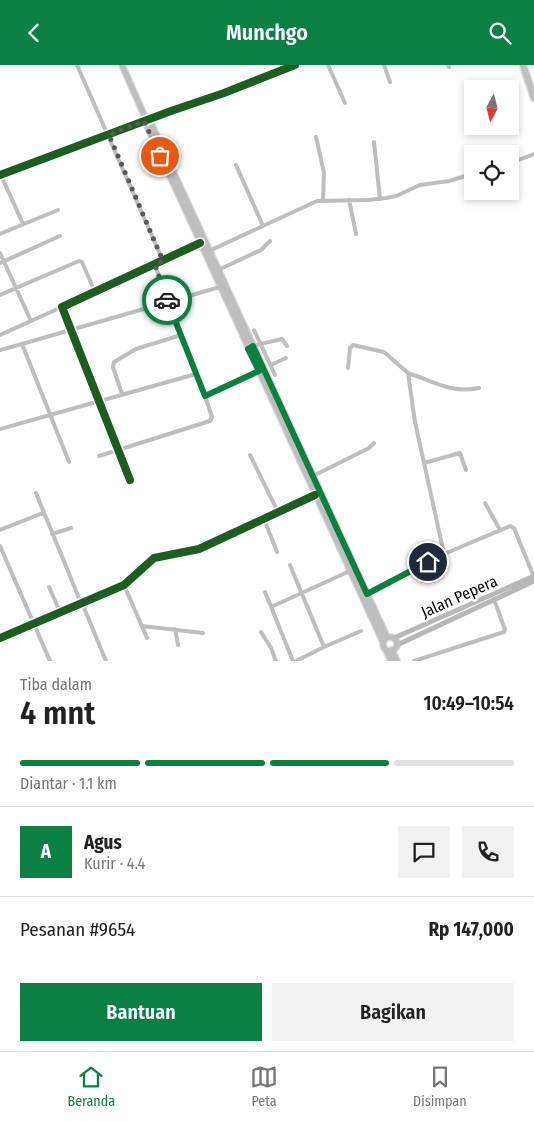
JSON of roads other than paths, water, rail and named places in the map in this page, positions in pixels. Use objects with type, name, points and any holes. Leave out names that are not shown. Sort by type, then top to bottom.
[{"type":"highway","points":[[523,65],[534,97]]},
{"type":"main road","points":[[122,65],[200,243],[250,347],[259,371],[302,461],[313,476],[350,571],[385,639]]},
{"type":"main road","points":[[146,119],[218,270],[250,347],[302,461],[315,495],[367,594],[385,639],[383,647],[389,650],[397,661]]},
{"type":"main road","name":"Jalan Pepera","points":[[394,638],[494,599],[534,577]]},
{"type":"main road","name":"Jalan Pepera","points":[[397,645],[534,577]]},
{"type":"main road","points":[[385,639],[394,638],[397,645],[389,650]]},
{"type":"main road","points":[[389,650],[391,661]]},
{"type":"street","points":[[77,65],[163,261]]},
{"type":"street","points":[[23,224],[1,175],[109,135],[146,119],[224,93],[295,65]]},
{"type":"street","points":[[328,65],[346,103]]},
{"type":"street","points":[[384,65],[390,82]]},
{"type":"street","points":[[316,137],[324,175],[323,200]]},
{"type":"street","points":[[374,142],[380,199]]},
{"type":"street","points":[[519,160],[534,154]]},
{"type":"street","points":[[236,165],[262,226]]},
{"type":"street","points":[[209,251],[317,201],[380,199],[396,196],[420,185],[464,176]]},
{"type":"street","points":[[349,200],[356,234]]},
{"type":"street","points":[[0,234],[58,210]]},
{"type":"street","points":[[2,262],[60,236]]},
{"type":"street","points":[[218,270],[261,250],[270,241]]},
{"type":"street","points":[[0,335],[200,243]]},
{"type":"street","points":[[0,253],[2,262],[16,288],[30,321]]},
{"type":"street","points":[[0,295],[80,261],[95,292]]},
{"type":"street","points":[[99,455],[211,421],[212,417],[205,396],[155,265]]},
{"type":"street","points":[[0,350],[220,287]]},
{"type":"street","points":[[62,307],[130,480]]},
{"type":"street","points":[[254,330],[275,375]]},
{"type":"street","points":[[122,395],[113,367],[114,362],[136,349],[181,335]]},
{"type":"street","points":[[250,347],[282,339],[287,346]]},
{"type":"street","points":[[22,344],[52,414],[69,461]]},
{"type":"street","points":[[348,368],[350,348],[353,345],[384,352],[408,373],[450,389],[479,388]]},
{"type":"street","points":[[271,365],[286,358]]},
{"type":"street","points":[[205,396],[259,371]]},
{"type":"street","points":[[408,373],[415,423],[444,554]]},
{"type":"street","points":[[0,429],[196,374]]},
{"type":"street","points":[[313,476],[369,449],[374,443]]},
{"type":"street","points":[[424,463],[459,453],[466,470]]},
{"type":"street","points":[[250,455],[278,512]]},
{"type":"street","points":[[36,493],[106,661]]},
{"type":"street","points":[[0,638],[124,585],[154,558],[195,550],[315,495]]},
{"type":"street","points":[[485,503],[500,530]]},
{"type":"street","points":[[0,530],[44,513]]},
{"type":"street","points":[[264,519],[277,552]]},
{"type":"street","points":[[367,594],[444,554],[510,526],[514,528],[534,577]]},
{"type":"street","points":[[52,534],[71,528]]},
{"type":"street","points":[[0,547],[50,661]]},
{"type":"street","points":[[0,561],[5,559]]},
{"type":"street","points":[[290,565],[324,647]]},
{"type":"street","points":[[271,607],[350,571]]},
{"type":"street","points":[[124,585],[148,638]]},
{"type":"street","points":[[49,587],[60,612]]},
{"type":"street","points":[[265,592],[294,661],[361,631]]},
{"type":"street","points":[[414,661],[504,633],[505,629],[494,599]]},
{"type":"street","points":[[142,626],[203,633]]},
{"type":"street","points":[[175,629],[178,645]]},
{"type":"street","points":[[261,632],[271,648],[276,661]]}]
